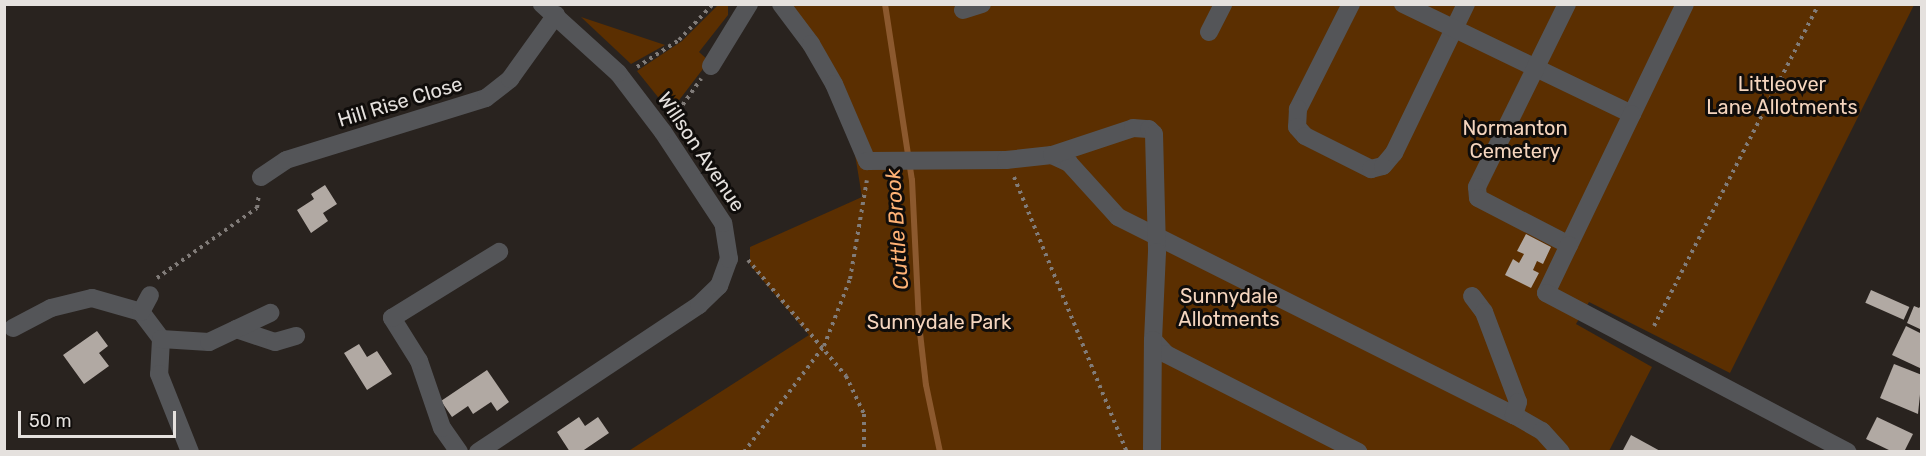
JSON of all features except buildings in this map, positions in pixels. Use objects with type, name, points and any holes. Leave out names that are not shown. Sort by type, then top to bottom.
[{"type":"street","points":[[711,66],[748,4]]},
{"type":"street","points":[[781,4],[834,84],[867,161],[1006,160],[1052,155],[1133,128],[1149,129],[1156,141],[1152,449]]},
{"type":"street","points":[[963,10],[982,4]]},
{"type":"street","points":[[1209,33],[1223,4]]},
{"type":"street","points":[[1351,4],[1298,109],[1297,127],[1305,136],[1371,170],[1383,166],[1394,153],[1466,4]]},
{"type":"street","points":[[1402,4],[1632,114]]},
{"type":"street","points":[[1567,4],[1533,68],[1477,187],[1478,198],[1569,245]]},
{"type":"street","points":[[1685,4],[1546,293],[1848,452]]},
{"type":"street","name":"Willson Avenue","points":[[478,452],[708,298],[726,272],[729,244],[723,224],[663,132],[621,77],[549,10]]},
{"type":"street","name":"Hill Rise Close","points":[[261,177],[286,160],[486,98],[510,79],[549,10]]},
{"type":"street","points":[[1052,155],[1069,163],[1118,217],[1514,415],[1542,431],[1561,452]]},
{"type":"street","points":[[459,452],[442,428],[420,361],[392,318],[499,252]]},
{"type":"street","points":[[141,312],[150,295]]},
{"type":"street","points":[[1472,296],[1484,312],[1518,402],[1514,415]]},
{"type":"street","points":[[13,328],[51,308],[92,298],[141,312],[161,339],[159,374],[190,452]]},
{"type":"street","points":[[161,339],[209,342],[270,313]]},
{"type":"street","points":[[236,329],[275,342],[296,336]]},
{"type":"street","points":[[1153,340],[1166,354],[1358,452]]},
{"type":"path","points":[[621,77],[679,40],[713,4]]},
{"type":"path","points":[[1654,326],[1819,4]]},
{"type":"path","points":[[663,132],[711,66]]},
{"type":"path","points":[[1006,160],[1127,452]]},
{"type":"path","points":[[744,452],[824,346],[850,279],[864,207],[867,161]]},
{"type":"path","points":[[150,295],[157,278],[257,208],[261,177]]},
{"type":"path","points":[[729,244],[824,346],[846,376],[864,414],[864,452]]},
{"type":"green space","points":[[718,5],[728,5],[728,15],[699,52],[709,61],[670,112],[637,71],[682,41]]},
{"type":"green space","points":[[773,5],[1914,5],[1730,373],[1589,302],[1576,324],[1652,367],[1609,451],[627,452],[809,335],[750,265],[750,247],[862,197],[851,130],[831,85]]},
{"type":"green space","points":[[581,17],[665,45],[631,64]]},
{"type":"waterway","name":"Cuttle Brook","points":[[885,4],[912,180],[919,324],[926,385],[940,452]]},
{"type":"park label","name":"Littleover Lane Allotments","points":[[1782,96]]},
{"type":"park label","name":"Normanton Cemetery","points":[[1515,140]]},
{"type":"park label","name":"Sunnydale Allotments","points":[[1229,308]]},
{"type":"park label","name":"Sunnydale Park","points":[[939,322]]}]
